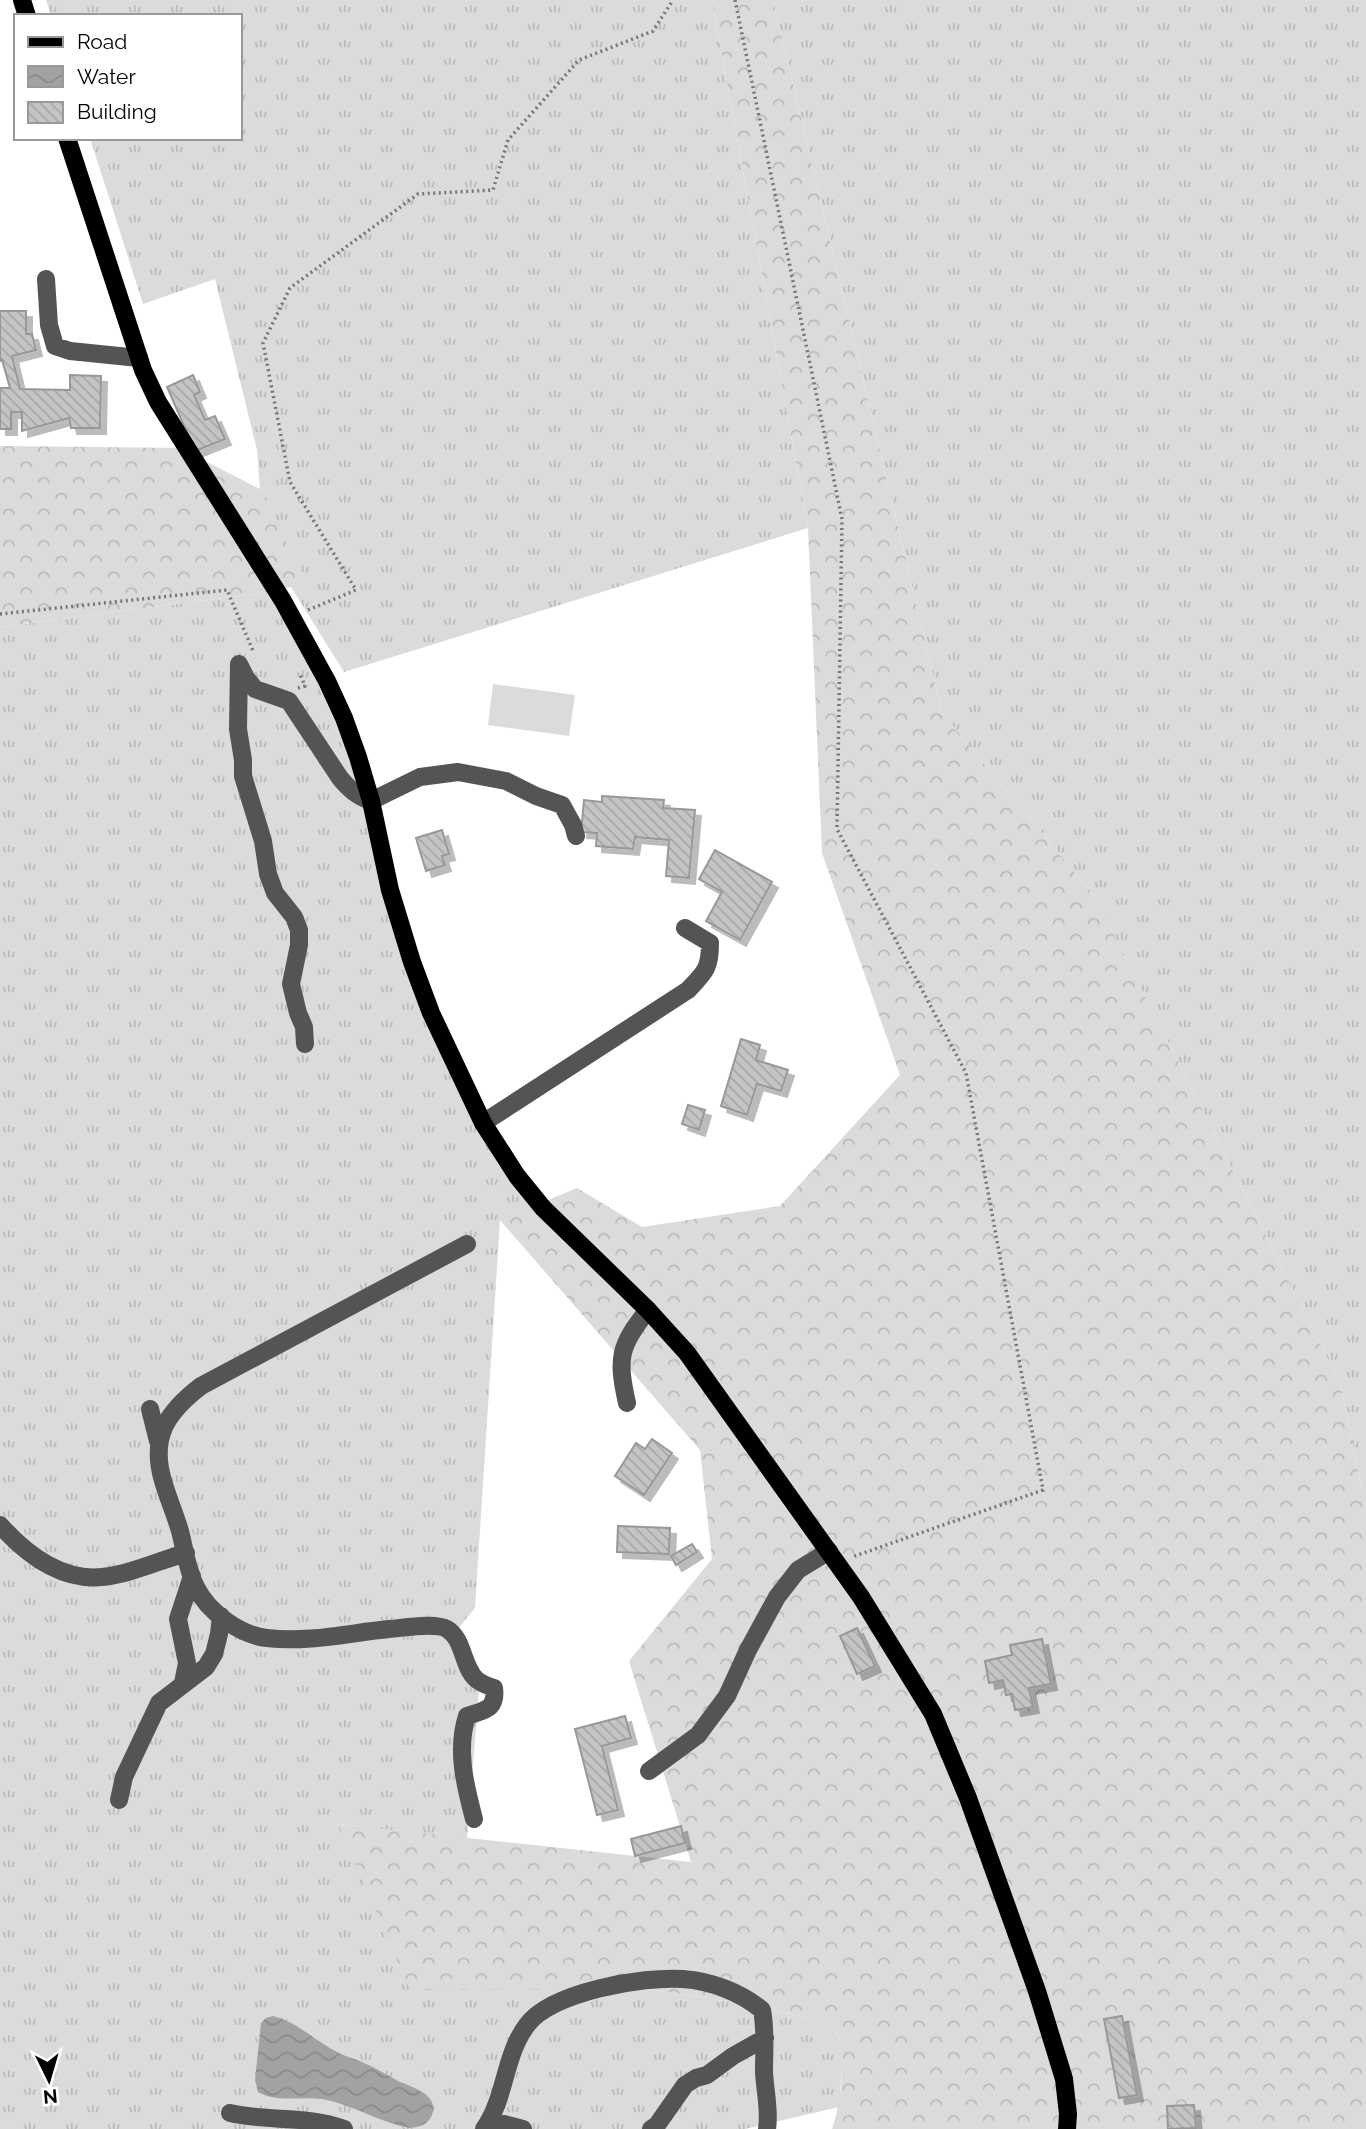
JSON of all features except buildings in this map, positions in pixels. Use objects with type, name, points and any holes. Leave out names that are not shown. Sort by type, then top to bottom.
[{"type":"main road","points":[[68,140],[139,358],[158,402],[283,601],[344,718],[371,801],[393,902],[416,974],[431,1013],[483,1122],[517,1176],[543,1208],[648,1310],[687,1353],[833,1557],[899,1656],[933,1714],[968,1798],[1053,2042],[1064,2079],[1067,2129]]},
{"type":"lane","points":[[46,279],[49,325],[55,346],[70,351],[139,358]]},
{"type":"lane","points":[[305,1044],[304,1027],[291,984],[299,945],[299,930],[294,917],[275,893],[268,874],[263,841],[243,776],[239,729],[239,664],[255,688],[289,701],[349,789],[360,798],[371,801],[420,776],[458,772],[506,781],[562,805],[576,836]]},
{"type":"lane","points":[[483,1122],[688,990],[710,963],[710,943],[685,928]]},
{"type":"lane","points":[[158,1441],[173,1412],[201,1386],[467,1244]]},
{"type":"lane","points":[[627,1403],[621,1376],[622,1350],[630,1333],[648,1310]]},
{"type":"lane","points":[[150,1409],[158,1441],[162,1478],[195,1587],[206,1603],[221,1616],[251,1634],[292,1640],[408,1627],[437,1626],[448,1629],[459,1643],[471,1673],[496,1692],[493,1705],[488,1710],[467,1716],[464,1726],[462,1761],[474,1819]]},
{"type":"lane","points":[[0,1525],[15,1542],[39,1560],[62,1572],[81,1576],[102,1577],[130,1571],[186,1553]]},
{"type":"lane","points":[[649,1771],[698,1735],[727,1696],[777,1597],[798,1570],[833,1557]]},
{"type":"lane","points":[[183,1683],[187,1663],[178,1619],[192,1576]]},
{"type":"lane","points":[[119,1800],[124,1777],[159,1703],[206,1667],[214,1654],[221,1616]]},
{"type":"lane","points":[[486,2127],[501,2091],[515,2045],[536,2014],[589,1990],[651,1980],[683,1979],[711,1984],[740,1994],[762,2010],[769,2117],[767,2129]]},
{"type":"lane","points":[[651,2129],[685,2085],[707,2075],[765,2038]]},
{"type":"lane","points":[[230,2113],[310,2121],[344,2129]]},
{"type":"lane","points":[[486,2127],[504,2124],[523,2129]]},
{"type":"path","points":[[310,609],[356,590],[290,482],[264,343],[290,288],[418,194],[494,190],[508,140],[579,60],[653,31],[673,0]]},
{"type":"path","points":[[734,0],[842,519],[837,829],[966,1073],[1043,1490],[833,1557]]},
{"type":"path","points":[[0,614],[227,590],[257,661]]},
{"type":"path","points":[[273,696],[305,686],[300,673]]},
{"type":"green space","points":[[46,0],[712,0],[808,528],[344,672],[216,467],[260,489],[257,450],[215,279],[143,304],[91,140],[242,140],[242,14],[50,14]]},
{"type":"green space","points":[[712,0],[773,0],[942,713],[1095,897],[1340,1383],[1366,1510],[1366,2129],[832,2129],[842,2082],[839,2035],[811,2018],[639,1988],[410,1990],[338,1824],[691,1862],[629,1661],[712,1559],[700,1450],[500,1220],[577,1188],[642,1227],[780,1206],[900,1075],[822,853],[808,528]]},
{"type":"green space","points":[[773,0],[1366,0],[1366,1510],[1340,1383],[1095,897],[942,713]]},
{"type":"green space","points":[[0,446],[181,448],[260,490],[307,583],[270,592],[0,627]]},
{"type":"green space","points":[[270,592],[327,681],[390,890],[459,1072],[543,1208],[500,1220],[475,1608],[454,1634],[480,1678],[467,1839],[339,1824],[639,1988],[811,2018],[839,2035],[843,2058],[839,2107],[745,2129],[0,2129],[0,627]]},
{"type":"green space","points":[[493,684],[575,695],[569,736],[488,725]]},
{"type":"water","points":[[273,2016],[291,2023],[339,2053],[423,2092],[432,2102],[432,2115],[423,2125],[410,2128],[333,2101],[273,2097],[258,2092],[255,2080],[261,2023]]}]
